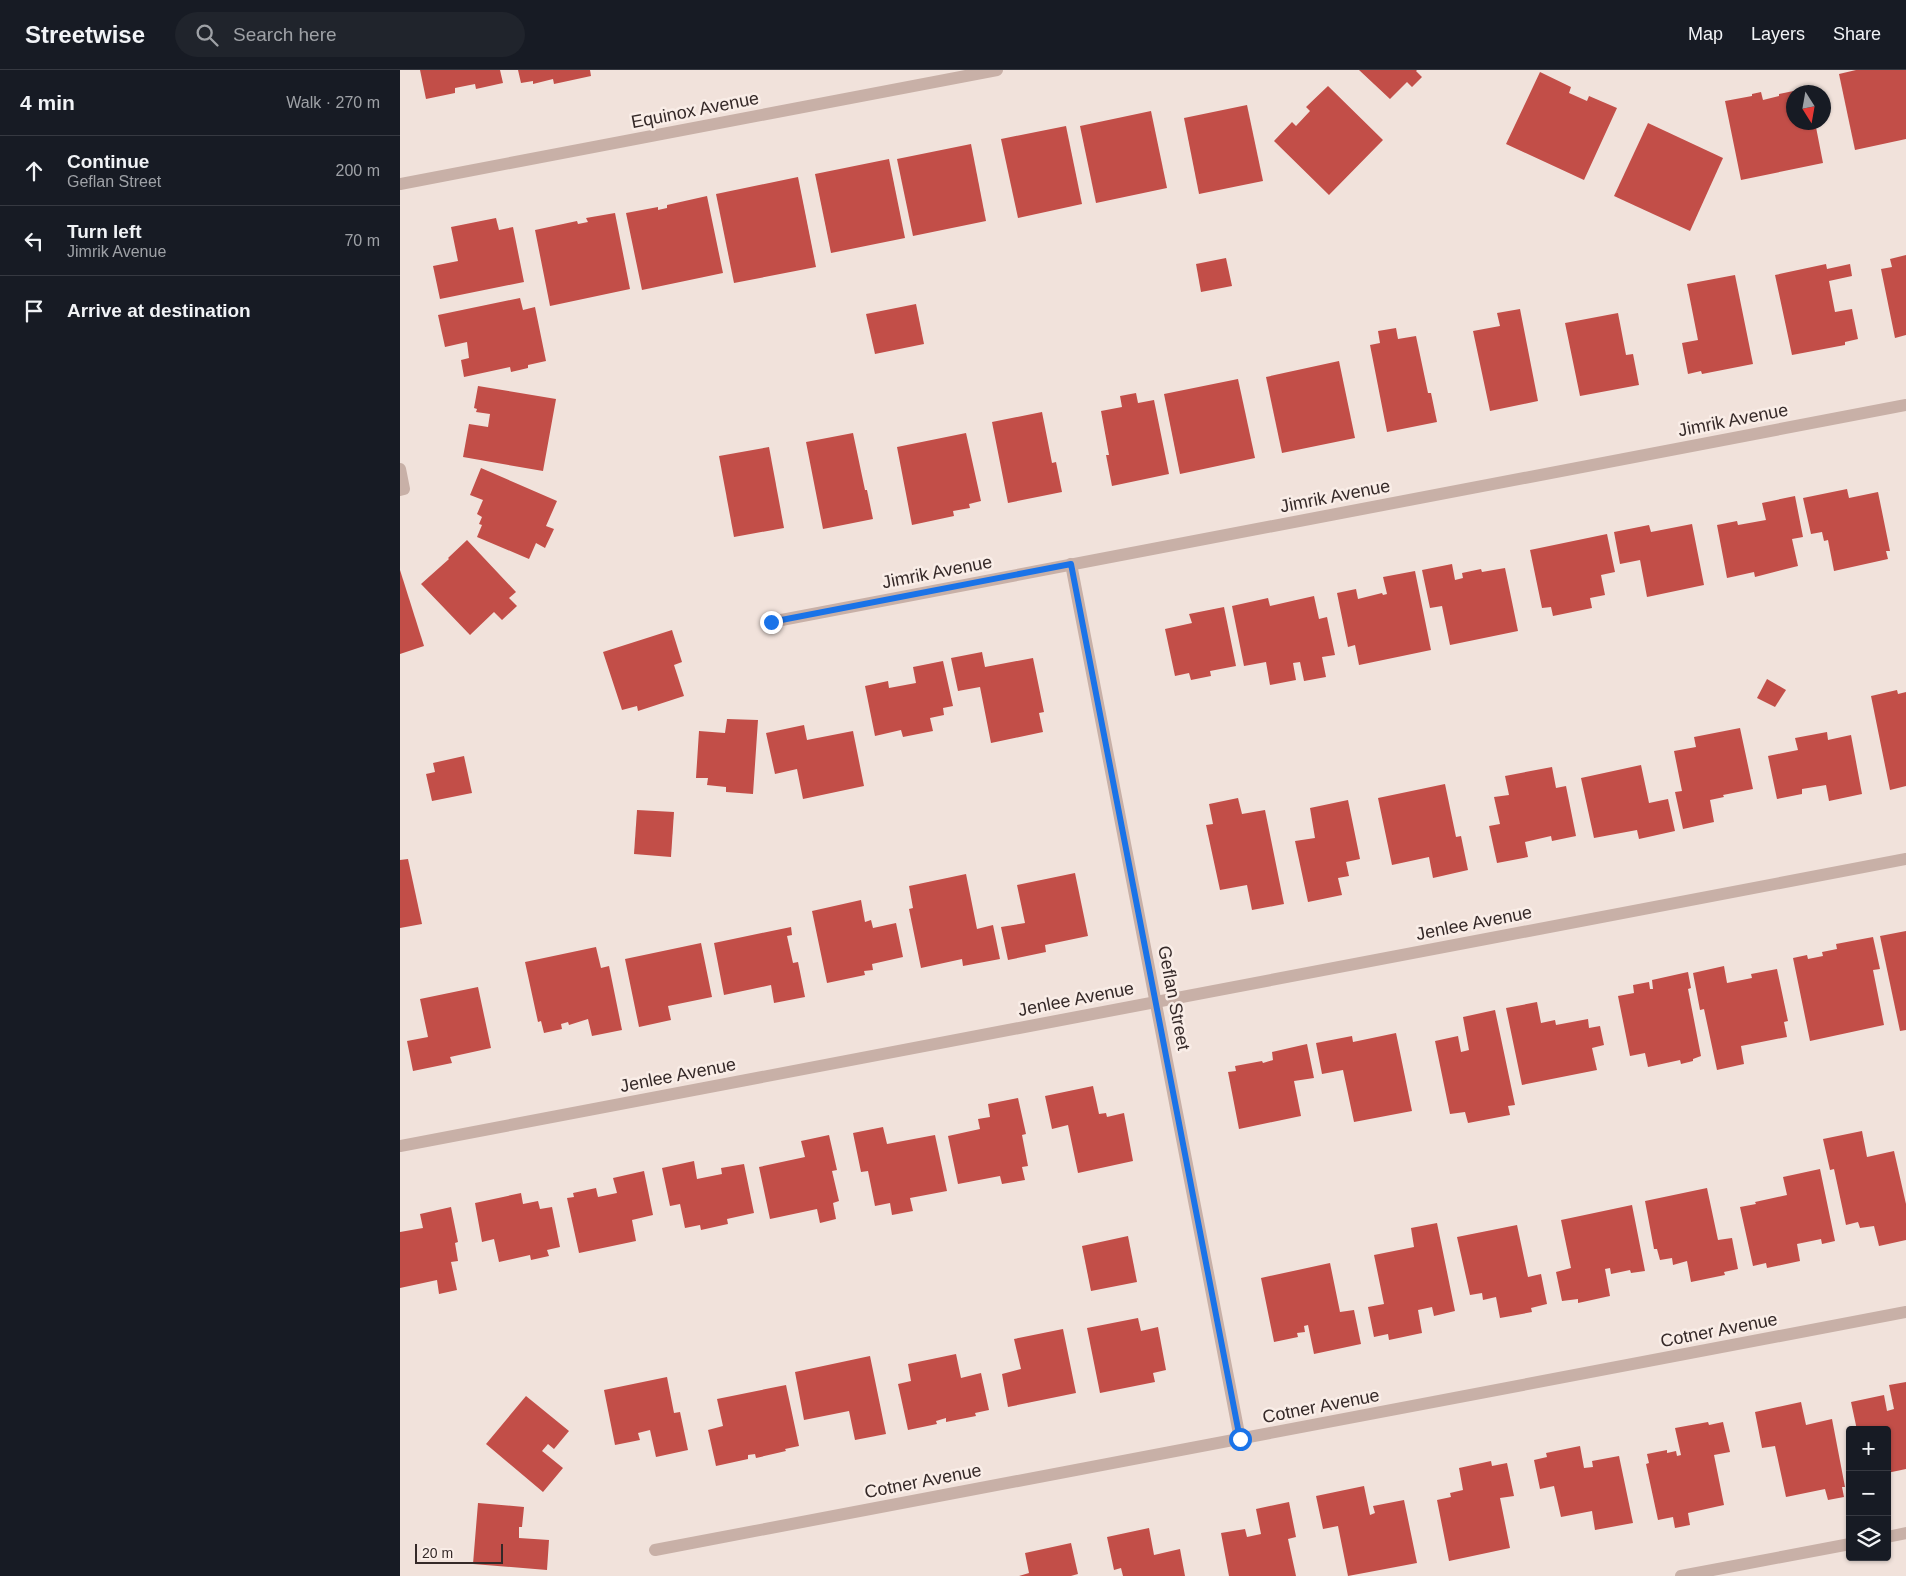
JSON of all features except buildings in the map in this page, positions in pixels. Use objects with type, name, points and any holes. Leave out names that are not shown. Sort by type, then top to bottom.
[{"type":"street","name":"Equinox Avenue","points":[[400,184],[997,70]]},
{"type":"street","name":"Jimrik Avenue","points":[[771,622],[1906,405]]},
{"type":"street","points":[[400,469],[402,490]]},
{"type":"street","name":"Geflan Street","points":[[1071,564],[1240,1439]]},
{"type":"street","name":"Jenlee Avenue","points":[[400,1146],[1906,859]]},
{"type":"street","name":"Cotner Avenue","points":[[655,1550],[1906,1312]]},
{"type":"street","points":[[1891,1536],[1906,1533]]},
{"type":"street","points":[[1681,1576],[1846,1545]]},
{"type":"route","points":[[771,622],[1071,564],[1240,1439]]}]
